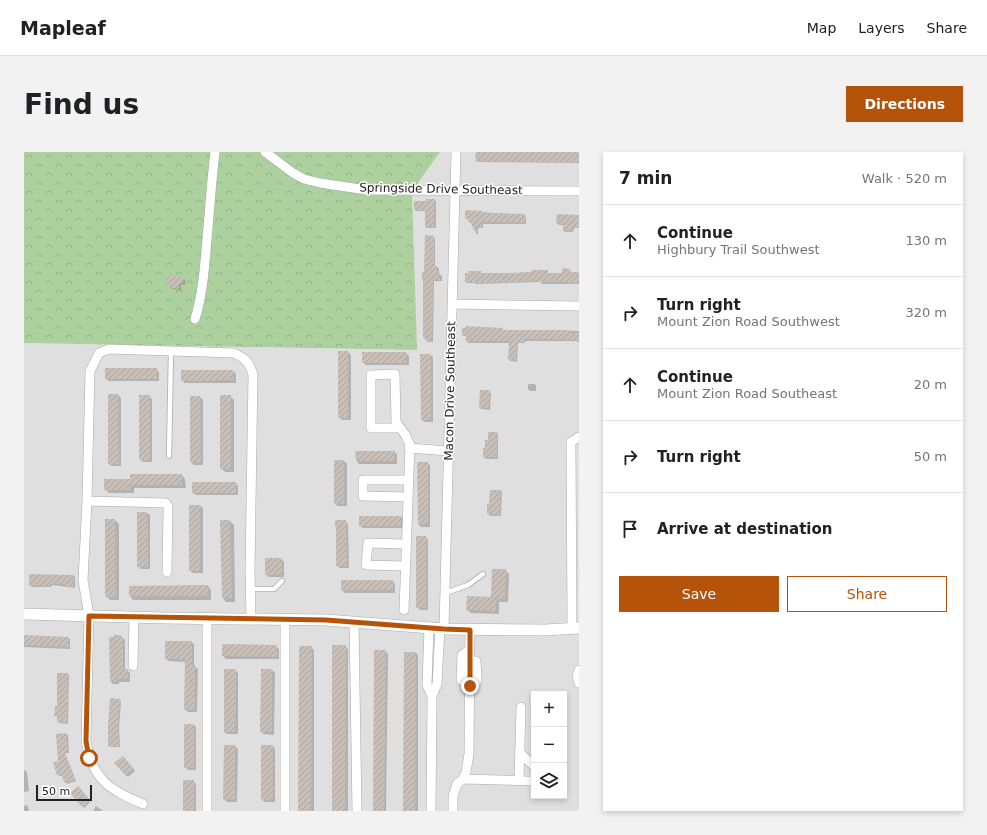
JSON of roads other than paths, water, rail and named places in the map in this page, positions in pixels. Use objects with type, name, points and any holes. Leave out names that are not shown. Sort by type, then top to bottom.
[{"type":"street","points":[[195,319],[200,304],[204,273],[215,152]]},
{"type":"street","name":"Springside Drive Southeast","points":[[265,152],[293,173],[304,179],[367,190],[455,189],[579,191]]},
{"type":"street","name":"Macon Drive Southeast","points":[[431,811],[432,696],[438,684],[438,628],[445,593],[456,152]]},
{"type":"street","points":[[452,304],[579,306]]},
{"type":"street","points":[[143,804],[119,794],[107,785],[96,773],[89,758],[86,741],[89,616],[83,580],[87,501],[90,371],[92,364],[99,353],[109,349],[234,353],[243,357],[249,363],[253,374],[250,571],[251,618]]},
{"type":"street","points":[[400,428],[371,428],[371,375],[396,374],[396,422],[406,436],[410,448],[404,610]]},
{"type":"street","points":[[24,614],[326,620],[470,630],[545,630],[575,628],[571,442],[579,437]]},
{"type":"street","points":[[410,448],[448,450]]},
{"type":"street","points":[[408,480],[363,480],[363,496],[408,497]]},
{"type":"street","points":[[87,501],[166,502],[168,507],[167,572]]},
{"type":"street","points":[[405,566],[366,565],[368,543],[406,544]]},
{"type":"street","points":[[133,666],[134,617]]},
{"type":"street","points":[[207,618],[207,811]]},
{"type":"street","points":[[285,619],[285,811]]},
{"type":"street","points":[[354,622],[357,811]]},
{"type":"street","points":[[470,630],[470,649]]},
{"type":"street","points":[[470,649],[476,654],[462,680],[470,686]]},
{"type":"street","points":[[470,649],[462,655],[477,681],[470,686]]},
{"type":"street","points":[[579,670],[577,676],[579,683]]},
{"type":"street","points":[[463,780],[469,754],[470,686]]},
{"type":"street","points":[[519,781],[521,706]]},
{"type":"street","points":[[519,752],[531,763]]},
{"type":"street","points":[[453,811],[453,796],[457,784],[463,780],[531,781]]},
{"type":"lane","points":[[169,456],[171,351]]},
{"type":"lane","points":[[445,593],[468,585],[483,574]]},
{"type":"lane","points":[[251,589],[274,589],[282,581]]}]
